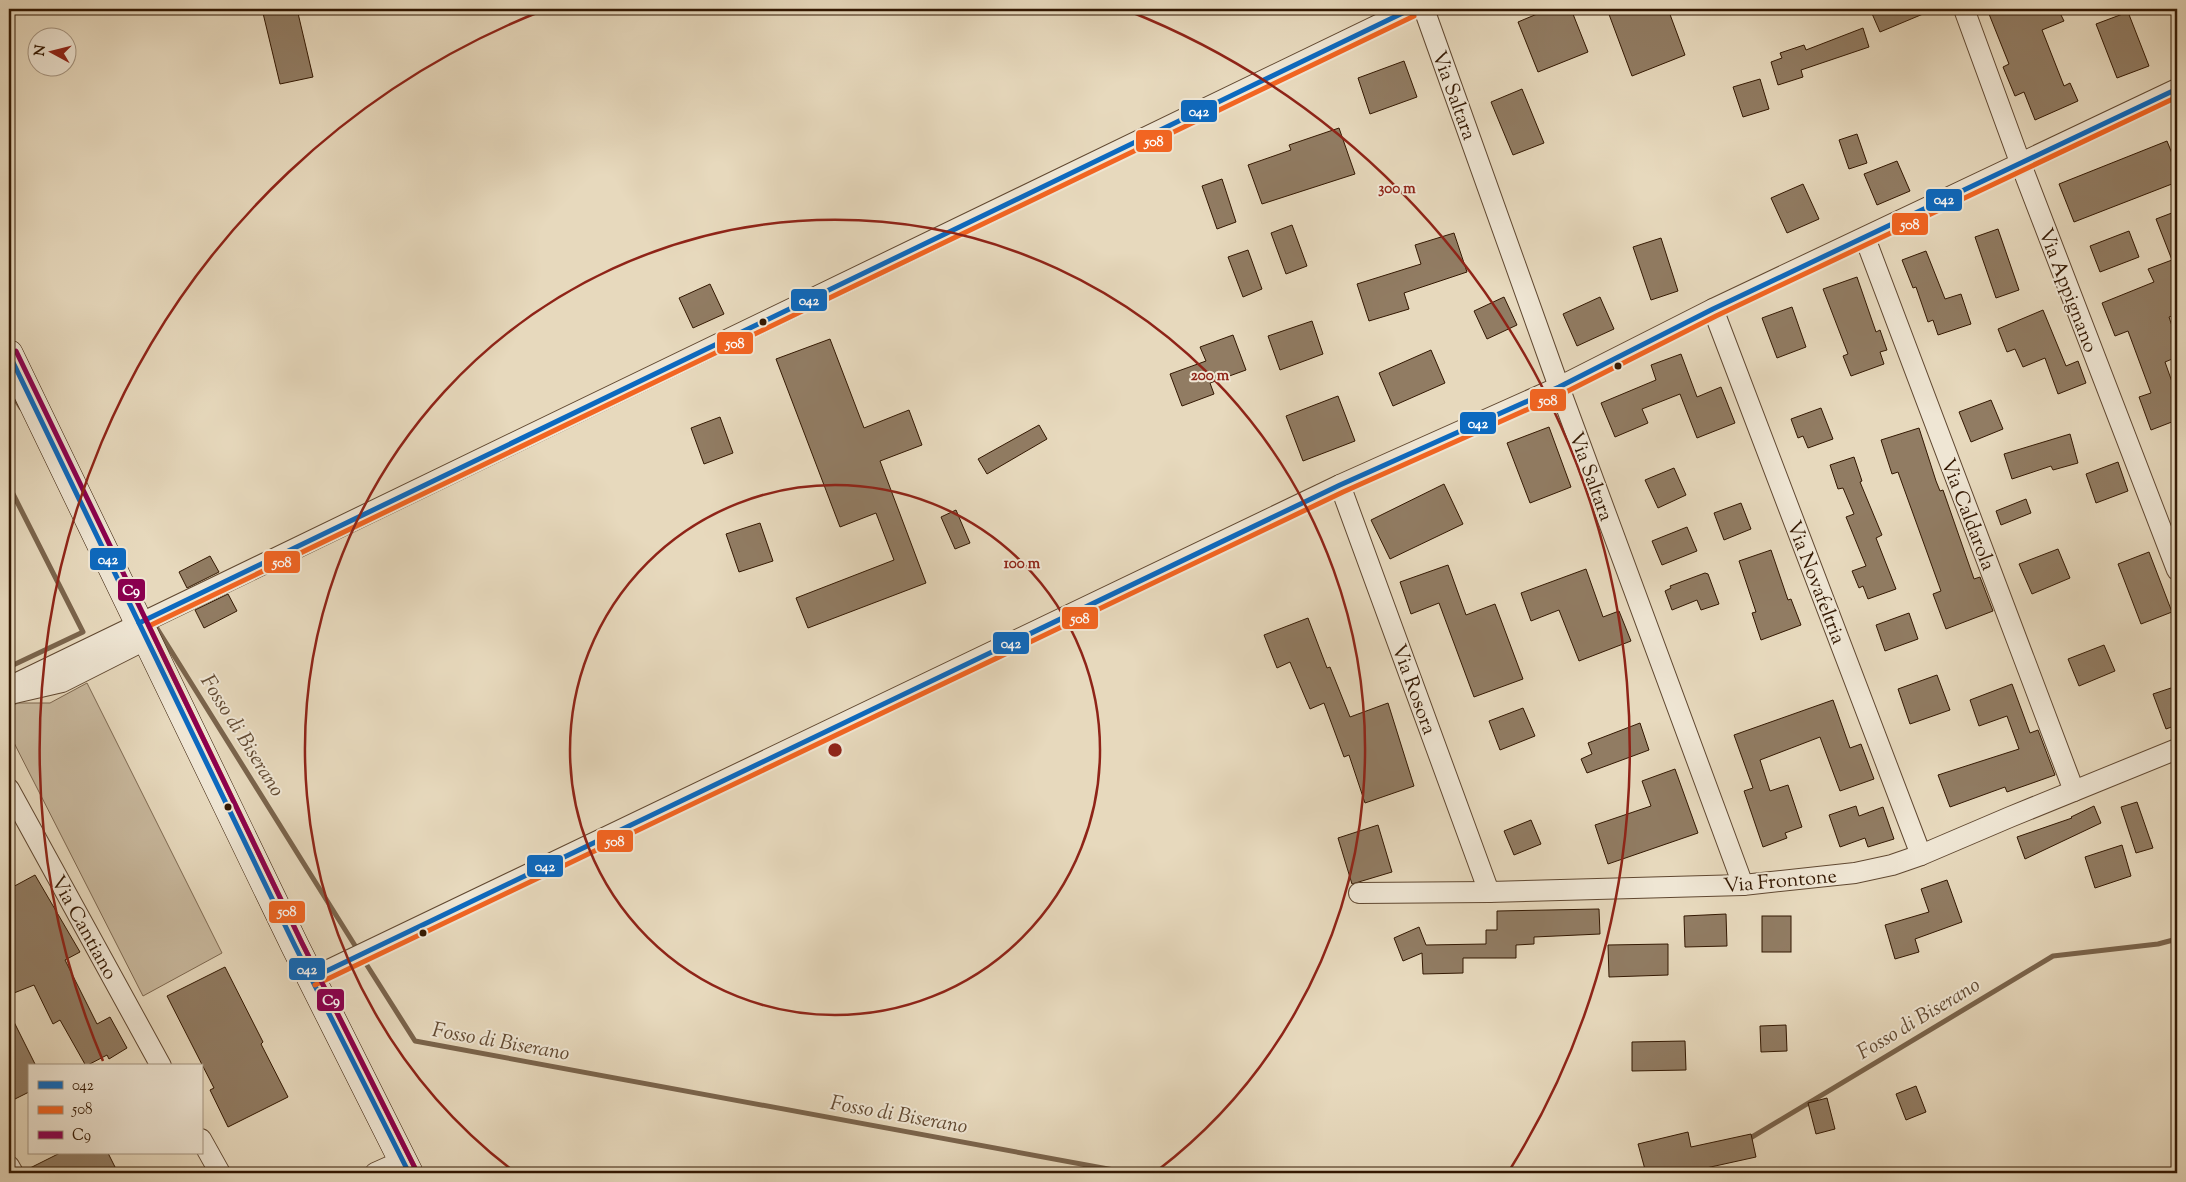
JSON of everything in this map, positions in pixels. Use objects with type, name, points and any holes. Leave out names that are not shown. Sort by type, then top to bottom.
[{"type":"main road","points":[[9,354],[133,636],[312,978],[405,1167]]},
{"type":"street","points":[[9,687],[90,657],[1411,9]]},
{"type":"street","name":"Via Saltara","points":[[1424,9],[1559,386],[1743,885]]},
{"type":"street","name":"Via Appignano","points":[[1964,9],[2020,162],[2177,570]]},
{"type":"street","points":[[312,978],[1340,486],[1559,386],[1713,309],[2177,89]]},
{"type":"street","name":"Via Caldarola","points":[[1865,238],[2074,791]]},
{"type":"street","name":"Via Novafeltria","points":[[1713,309],[1921,855]]},
{"type":"street","name":"Via Rosora","points":[[1340,486],[1489,892]]},
{"type":"street","points":[[9,694],[50,686],[90,657]]},
{"type":"street","name":"Via Frontone","points":[[1359,893],[1489,892],[1743,885],[1855,872],[1892,865],[1921,855],[2177,749]]},
{"type":"street","name":"Via Cantiano","points":[[9,789],[160,1064]]},
{"type":"street","points":[[202,1140],[220,1173]]},
{"type":"street","points":[[9,1166],[13,1173]]},
{"type":"street","points":[[375,1173],[405,1167]]},
{"type":"shaded area","points":[[87,683],[222,953],[143,996],[9,733],[9,707],[18,703],[50,703]]},
{"type":"building","points":[[262,9],[297,9],[313,77],[280,84]]},
{"type":"building","points":[[1549,9],[1571,9],[1588,52],[1538,72],[1518,22]]},
{"type":"building","points":[[1607,9],[1668,9],[1685,55],[1632,76]]},
{"type":"building","points":[[1870,9],[1935,9],[1880,32]]},
{"type":"building","points":[[1987,9],[2058,9],[2064,21],[2042,30],[2064,86],[2070,83],[2078,101],[2035,120],[2024,92],[2015,96],[2003,67],[2009,64]]},
{"type":"building","points":[[2128,12],[2149,66],[2117,78],[2096,24]]},
{"type":"building","points":[[1863,28],[1869,47],[1801,70],[1803,77],[1778,85],[1771,62],[1782,58],[1780,53],[1804,45],[1806,50]]},
{"type":"building","points":[[1404,61],[1417,97],[1370,114],[1358,78]]},
{"type":"building","points":[[1760,79],[1769,109],[1743,117],[1733,87]]},
{"type":"building","points":[[1522,89],[1544,143],[1513,155],[1491,102]]},
{"type":"building","points":[[1339,128],[1355,174],[1262,204],[1248,165],[1291,150],[1289,145]]},
{"type":"building","points":[[1857,134],[1867,163],[1849,169],[1839,140]]},
{"type":"building","points":[[2167,141],[2177,166],[2177,182],[2074,222],[2059,184]]},
{"type":"building","points":[[1897,161],[1910,191],[1877,205],[1864,174]]},
{"type":"building","points":[[1222,179],[1236,222],[1217,229],[1202,186]]},
{"type":"building","points":[[1803,184],[1819,219],[1787,233],[1771,198]]},
{"type":"building","points":[[2177,211],[2177,314],[2169,317],[2177,341],[2177,357],[2165,362],[2177,396],[2177,420],[2151,430],[2139,397],[2151,393],[2128,331],[2115,336],[2102,303],[2154,282],[2148,269],[2172,260],[2156,219]]},
{"type":"building","points":[[1292,225],[1307,266],[1286,274],[1271,233]]},
{"type":"building","points":[[1998,229],[2019,290],[1996,298],[1975,237]]},
{"type":"building","points":[[2129,231],[2139,257],[2100,272],[2090,246]]},
{"type":"building","points":[[1454,233],[1467,272],[1404,293],[1409,309],[1369,321],[1357,284],[1421,264],[1415,245]]},
{"type":"building","points":[[1661,238],[1678,291],[1651,300],[1633,247]]},
{"type":"building","points":[[1248,250],[1262,289],[1243,297],[1228,257]]},
{"type":"building","points":[[1926,251],[1945,299],[1961,294],[1971,324],[1938,335],[1933,320],[1928,322],[1916,287],[1913,288],[1902,260]]},
{"type":"building","points":[[1857,277],[1876,332],[1880,330],[1887,350],[1880,352],[1884,364],[1851,376],[1843,356],[1848,354],[1823,289]]},
{"type":"building","points":[[710,284],[724,314],[693,328],[679,298]]},
{"type":"building","points":[[1504,297],[1517,325],[1487,339],[1474,311]]},
{"type":"building","points":[[1600,297],[1614,329],[1577,346],[1563,314]]},
{"type":"building","points":[[1792,307],[1806,347],[1777,358],[1762,318]]},
{"type":"building","points":[[2043,310],[2066,366],[2078,361],[2086,383],[2058,394],[2045,358],[2023,367],[2015,349],[2007,352],[1998,329]]},
{"type":"building","points":[[1312,321],[1323,354],[1280,370],[1268,336]]},
{"type":"building","points":[[1233,335],[1246,370],[1210,383],[1214,394],[1182,406],[1170,374],[1206,361],[1200,347]]},
{"type":"building","points":[[830,339],[864,428],[909,410],[922,445],[880,461],[926,583],[808,628],[796,598],[894,560],[876,513],[840,527],[776,359]]},
{"type":"building","points":[[1431,350],[1445,383],[1393,406],[1379,373]]},
{"type":"building","points":[[1681,354],[1697,397],[1721,387],[1735,423],[1697,438],[1680,394],[1642,409],[1648,423],[1615,437],[1601,403],[1656,380],[1651,365]]},
{"type":"building","points":[[1338,396],[1355,441],[1303,461],[1286,416]]},
{"type":"building","points":[[1991,400],[2003,429],[1971,442],[1959,412]]},
{"type":"building","points":[[1821,408],[1833,439],[1808,448],[1803,436],[1798,438],[1791,419]]},
{"type":"building","points":[[720,417],[733,453],[704,464],[691,428]]},
{"type":"building","points":[[1039,425],[1047,439],[987,474],[978,459]]},
{"type":"building","points":[[1549,427],[1571,487],[1530,503],[1507,443]]},
{"type":"building","points":[[1919,428],[1936,481],[1940,491],[1943,490],[1974,579],[1980,577],[1993,611],[1946,629],[1933,594],[1941,591],[1898,472],[1892,474],[1881,440]]},
{"type":"building","points":[[2070,434],[2078,463],[2053,470],[2051,466],[2012,479],[2004,454]]},
{"type":"building","points":[[1854,457],[1862,481],[1860,482],[1882,535],[1876,538],[1896,589],[1868,599],[1863,586],[1859,588],[1852,571],[1866,566],[1846,517],[1854,514],[1843,488],[1838,489],[1830,465]]},
{"type":"building","points":[[2118,462],[2128,491],[2096,503],[2086,474]]},
{"type":"building","points":[[1674,468],[1686,495],[1658,508],[1645,480]]},
{"type":"building","points":[[1444,484],[1463,524],[1390,559],[1371,520]]},
{"type":"building","points":[[2026,499],[2031,513],[2001,525],[1996,511]]},
{"type":"building","points":[[1741,503],[1751,529],[1724,540],[1714,513]]},
{"type":"building","points":[[956,510],[970,543],[955,549],[941,517]]},
{"type":"building","points":[[760,523],[773,561],[739,572],[726,534]]},
{"type":"building","points":[[1687,527],[1697,551],[1662,565],[1652,541]]},
{"type":"building","points":[[2058,549],[2070,578],[2032,594],[2019,564]]},
{"type":"building","points":[[1771,550],[1788,600],[1791,599],[1801,625],[1761,640],[1752,613],[1756,612],[1739,561]]},
{"type":"building","points":[[2149,552],[2172,612],[2141,624],[2118,564]]},
{"type":"building","points":[[210,556],[219,572],[187,588],[179,572]]},
{"type":"building","points":[[1448,565],[1466,615],[1495,604],[1523,679],[1474,697],[1439,603],[1411,614],[1400,582]]},
{"type":"building","points":[[1586,569],[1603,617],[1619,611],[1631,641],[1579,661],[1559,610],[1531,621],[1521,593]]},
{"type":"building","points":[[1705,573],[1708,574],[1719,604],[1701,610],[1697,600],[1672,610],[1665,591],[1671,588],[1670,586]]},
{"type":"building","points":[[228,594],[237,611],[204,628],[195,610]]},
{"type":"building","points":[[1909,613],[1918,639],[1885,651],[1876,625]]},
{"type":"building","points":[[1308,618],[1327,668],[1330,667],[1350,717],[1388,703],[1414,786],[1365,803],[1349,755],[1344,757],[1324,703],[1310,709],[1290,662],[1277,668],[1264,635]]},
{"type":"building","points":[[2104,645],[2115,671],[2079,686],[2068,659]]},
{"type":"building","points":[[1937,675],[1950,710],[1910,724],[1898,689]]},
{"type":"building","points":[[2012,684],[2030,733],[2038,730],[2055,775],[2007,792],[2005,787],[1950,807],[1938,775],[2019,749],[2007,716],[1979,726],[1970,700]]},
{"type":"building","points":[[2177,686],[2177,725],[2166,729],[2153,694]]},
{"type":"building","points":[[1833,700],[1850,748],[1861,744],[1874,779],[1840,791],[1820,737],[1760,760],[1770,791],[1788,785],[1802,827],[1785,833],[1787,838],[1763,847],[1744,791],[1753,788],[1734,735]]},
{"type":"building","points":[[1523,708],[1535,736],[1500,750],[1489,721]]},
{"type":"building","points":[[1640,723],[1649,750],[1587,773],[1581,759],[1592,754],[1588,743]]},
{"type":"building","points":[[1675,769],[1698,833],[1608,864],[1595,825],[1651,806],[1642,781]]},
{"type":"building","points":[[2137,802],[2153,848],[2136,853],[2121,807]]},
{"type":"building","points":[[1856,806],[1859,816],[1883,807],[1894,839],[1868,847],[1865,838],[1840,847],[1829,815]]},
{"type":"building","points":[[2094,806],[2101,823],[2025,859],[2017,837],[2072,818]]},
{"type":"building","points":[[1531,820],[1541,844],[1514,855],[1504,831]]},
{"type":"building","points":[[1378,825],[1392,872],[1352,884],[1338,838]]},
{"type":"building","points":[[2122,845],[2131,876],[2095,888],[2085,857]]},
{"type":"building","points":[[35,875],[80,952],[65,960],[97,1024],[110,1017],[127,1048],[109,1059],[107,1055],[90,1064],[85,1064],[60,1020],[53,1024],[34,985],[9,995],[9,938],[14,936],[9,925],[9,889]]},
{"type":"building","points":[[1947,880],[1962,922],[1915,939],[1919,952],[1895,959],[1885,925],[1929,912],[1921,889]]},
{"type":"building","points":[[1599,909],[1600,934],[1534,937],[1534,944],[1516,945],[1516,958],[1463,958],[1463,973],[1423,974],[1422,953],[1403,961],[1394,938],[1419,927],[1426,945],[1486,944],[1486,930],[1497,930],[1497,911]]},
{"type":"building","points":[[1726,914],[1727,946],[1685,947],[1684,916]]},
{"type":"building","points":[[1762,916],[1791,916],[1791,952],[1762,952]]},
{"type":"building","points":[[1668,944],[1668,975],[1609,977],[1608,945]]},
{"type":"building","points":[[225,967],[288,1097],[228,1127],[210,1090],[214,1088],[167,996]]},
{"type":"building","points":[[9,1012],[35,1064],[28,1064],[28,1092],[9,1102]]},
{"type":"building","points":[[1786,1025],[1787,1051],[1761,1052],[1760,1026]]},
{"type":"building","points":[[1685,1041],[1686,1070],[1632,1071],[1632,1042]]},
{"type":"building","points":[[1916,1086],[1926,1112],[1906,1120],[1896,1094]]},
{"type":"building","points":[[1827,1098],[1835,1129],[1816,1134],[1808,1103]]},
{"type":"building","points":[[1688,1132],[1691,1147],[1751,1134],[1756,1157],[1697,1170],[1698,1173],[1646,1173],[1638,1144]]},
{"type":"building","points":[[58,1154],[108,1154],[118,1173],[25,1173],[24,1171]]},
{"type":"waterway","name":"Fosso di Biserano","points":[[9,389],[21,408]]},
{"type":"waterway","points":[[9,486],[83,632],[9,667]]},
{"type":"waterway","name":"Fosso di Biserano","points":[[153,622],[359,952]]},
{"type":"waterway","name":"Fosso di Biserano","points":[[1747,1140],[2053,956],[2158,944],[2177,939]]},
{"type":"waterway","name":"Fosso di Biserano","points":[[363,959],[415,1041],[1130,1173]]},
{"type":"transit line","name":"042","points":[[139,623],[1411,9]]},
{"type":"transit line","name":"508","points":[[416,1170],[302,943],[149,626],[1414,16]]},
{"type":"transit line","name":"042","points":[[312,978],[1340,485],[1559,387],[1713,309],[2177,89]]},
{"type":"transit line","name":"508","points":[[315,985],[1343,492],[1562,394],[1716,316],[2177,97]]},
{"type":"transit line","name":"C9","points":[[16,351],[302,943],[416,1170]]},
{"type":"transit line","name":"042","points":[[9,354],[295,946],[409,1173]]}]
